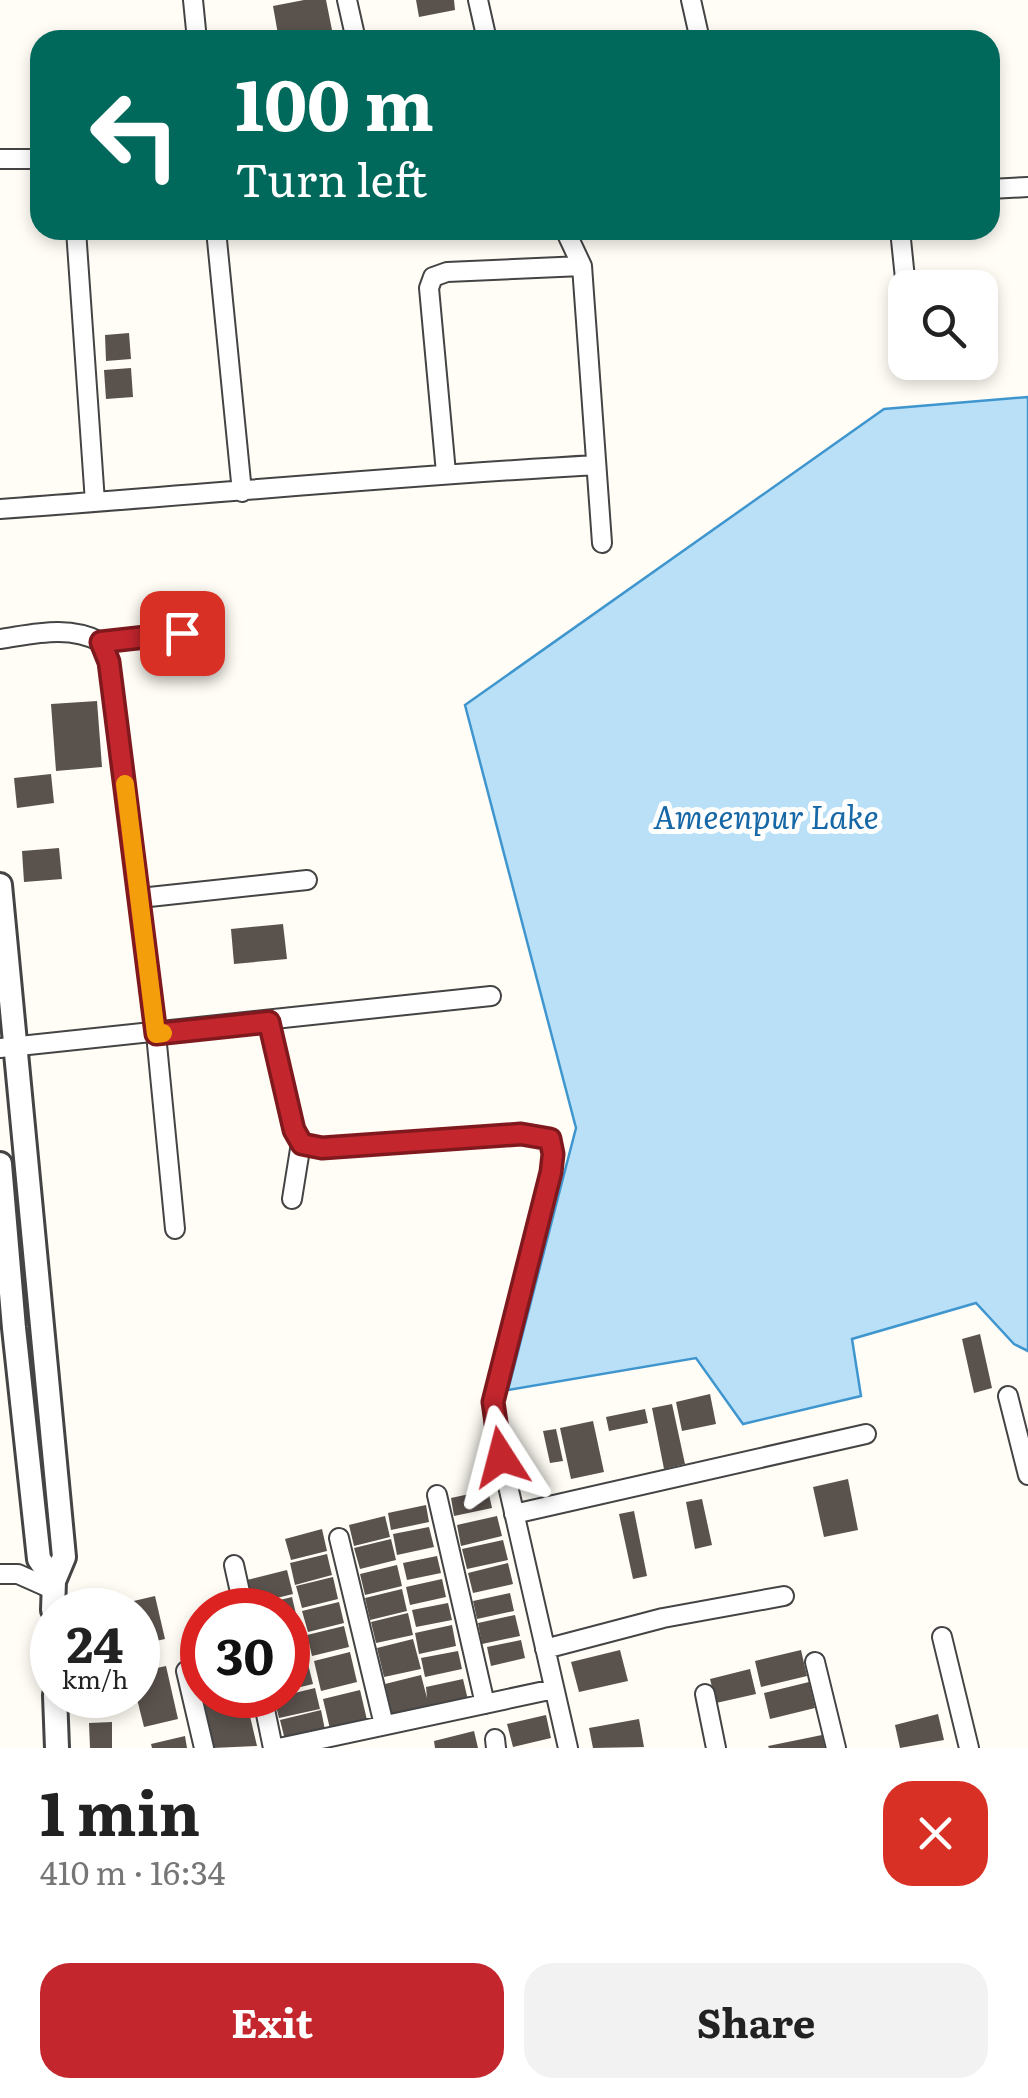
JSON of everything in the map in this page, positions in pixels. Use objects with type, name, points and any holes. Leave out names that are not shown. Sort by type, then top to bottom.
[{"type":"street","points":[[193,0],[196,30]]},
{"type":"street","points":[[347,0],[354,30]]},
{"type":"street","points":[[478,0],[485,30]]},
{"type":"street","points":[[691,0],[698,30]]},
{"type":"street","points":[[0,159],[30,159]]},
{"type":"street","points":[[1000,188],[1028,187]]},
{"type":"street","points":[[77,240],[95,502]]},
{"type":"street","points":[[217,240],[242,492]]},
{"type":"street","points":[[569,240],[582,266],[602,543]]},
{"type":"street","points":[[901,240],[904,270]]},
{"type":"street","points":[[446,473],[429,288],[433,276],[447,272],[582,266]]},
{"type":"street","points":[[0,509],[596,464]]},
{"type":"street","points":[[0,638],[58,631],[84,633],[101,642],[182,633]]},
{"type":"street","points":[[101,642],[109,662],[140,898],[175,1229]]},
{"type":"street","points":[[140,898],[307,880]]},
{"type":"street","points":[[0,885],[8,1048],[30,1200],[64,1557],[55,1588]]},
{"type":"street","points":[[8,1048],[491,996]]},
{"type":"street","points":[[269,1022],[294,1130],[302,1144],[292,1199]]},
{"type":"street","points":[[302,1144],[322,1148],[521,1134],[550,1139],[551,1172],[493,1402],[495,1429],[568,1748]]},
{"type":"street","points":[[0,1164],[39,1558],[51,1588]]},
{"type":"street","points":[[3,1204],[30,1200]]},
{"type":"street","points":[[1008,1396],[1028,1475]]},
{"type":"street","points":[[514,1514],[866,1434]]},
{"type":"street","points":[[437,1494],[485,1704]]},
{"type":"street","points":[[339,1538],[384,1725]]},
{"type":"street","points":[[234,1565],[239,1588]]},
{"type":"street","points":[[0,1574],[18,1574],[42,1588]]},
{"type":"street","points":[[545,1649],[663,1618],[784,1596]]},
{"type":"street","points":[[942,1638],[970,1748]]},
{"type":"street","points":[[816,1662],[836,1748]]},
{"type":"street","points":[[268,1718],[276,1748],[554,1689]]},
{"type":"street","points":[[706,1694],[716,1748]]},
{"type":"street","points":[[55,1718],[57,1748]]},
{"type":"street","points":[[197,1718],[204,1748]]},
{"type":"water","name":"Ameenpur Lake","points":[[1028,397],[1028,1351],[1014,1344],[976,1303],[852,1339],[861,1396],[743,1424],[696,1358],[508,1390],[576,1128],[465,705],[884,409]]},
{"type":"building","points":[[326,0],[332,30],[277,30],[273,6]]},
{"type":"building","points":[[416,0],[454,0],[455,10],[419,17]]},
{"type":"building","points":[[129,333],[131,359],[106,361],[105,335]]},
{"type":"building","points":[[131,368],[133,397],[106,399],[104,370]]},
{"type":"building","points":[[97,701],[102,767],[56,771],[51,704]]},
{"type":"building","points":[[51,774],[54,803],[17,808],[14,778]]},
{"type":"building","points":[[59,848],[62,879],[24,882],[22,851]]},
{"type":"building","points":[[283,924],[287,959],[234,964],[231,929]]},
{"type":"building","points":[[980,1334],[992,1388],[974,1393],[962,1339]]},
{"type":"building","points":[[710,1394],[716,1424],[682,1431],[676,1402]]},
{"type":"building","points":[[672,1404],[685,1464],[664,1469],[652,1408]]},
{"type":"building","points":[[645,1409],[648,1423],[609,1431],[606,1417]]},
{"type":"building","points":[[593,1421],[604,1472],[571,1479],[560,1428]]},
{"type":"building","points":[[556,1429],[563,1461],[550,1463],[543,1431]]},
{"type":"building","points":[[848,1479],[858,1530],[824,1537],[813,1487]]},
{"type":"building","points":[[488,1490],[492,1508],[454,1516],[451,1498]]},
{"type":"building","points":[[702,1499],[712,1545],[695,1549],[686,1502]]},
{"type":"building","points":[[426,1505],[429,1522],[391,1530],[388,1513]]},
{"type":"building","points":[[634,1511],[647,1576],[633,1579],[619,1514]]},
{"type":"building","points":[[385,1516],[390,1537],[354,1546],[349,1525]]},
{"type":"building","points":[[497,1516],[502,1536],[461,1546],[457,1525]]},
{"type":"building","points":[[429,1527],[434,1547],[397,1555],[393,1534]]},
{"type":"building","points":[[322,1529],[327,1551],[291,1560],[285,1539]]},
{"type":"building","points":[[391,1539],[396,1560],[360,1569],[354,1548]]},
{"type":"building","points":[[503,1540],[508,1560],[467,1569],[462,1549]]},
{"type":"building","points":[[327,1554],[332,1575],[295,1585],[290,1563]]},
{"type":"building","points":[[437,1556],[441,1573],[407,1580],[403,1563]]},
{"type":"building","points":[[508,1563],[513,1584],[473,1593],[468,1573]]},
{"type":"building","points":[[397,1565],[402,1586],[365,1595],[360,1574]]},
{"type":"building","points":[[287,1570],[292,1588],[249,1588],[247,1580]]},
{"type":"building","points":[[333,1577],[338,1599],[310,1606],[310,1588],[296,1586]]},
{"type":"building","points":[[442,1579],[446,1597],[410,1605],[406,1587]]},
{"type":"building","points":[[402,1589],[407,1611],[370,1620],[365,1598]]},
{"type":"building","points":[[510,1593],[514,1611],[477,1619],[473,1601]]},
{"type":"building","points":[[339,1602],[344,1623],[310,1632],[310,1609]]},
{"type":"building","points":[[448,1603],[452,1620],[416,1627],[412,1610]]},
{"type":"building","points":[[408,1613],[413,1635],[376,1643],[371,1622]]},
{"type":"building","points":[[515,1615],[520,1636],[482,1644],[478,1623]]},
{"type":"building","points":[[452,1625],[456,1646],[419,1654],[415,1633]]},
{"type":"building","points":[[344,1626],[349,1647],[312,1656],[310,1634]]},
{"type":"building","points":[[413,1639],[421,1669],[384,1677],[377,1648]]},
{"type":"building","points":[[521,1640],[525,1658],[491,1666],[487,1647]]},
{"type":"building","points":[[620,1650],[628,1681],[579,1692],[571,1662]]},
{"type":"building","points":[[801,1650],[807,1676],[761,1687],[755,1661]]},
{"type":"building","points":[[458,1651],[462,1669],[425,1677],[421,1658]]},
{"type":"building","points":[[350,1652],[357,1682],[321,1691],[314,1661]]},
{"type":"building","points":[[166,1666],[178,1719],[144,1727],[142,1718],[160,1718],[160,1667]]},
{"type":"building","points":[[750,1669],[756,1694],[716,1703],[710,1679]]},
{"type":"building","points":[[421,1675],[427,1698],[426,1687],[463,1679],[468,1700],[392,1714],[385,1684]]},
{"type":"building","points":[[809,1682],[815,1708],[770,1719],[764,1693]]},
{"type":"building","points":[[315,1688],[320,1709],[310,1711],[310,1689]]},
{"type":"building","points":[[360,1690],[367,1720],[330,1729],[323,1699]]},
{"type":"building","points":[[321,1710],[325,1730],[285,1740],[280,1720],[310,1718],[310,1713]]},
{"type":"building","points":[[938,1714],[944,1740],[900,1748],[895,1725]]},
{"type":"building","points":[[546,1715],[551,1738],[513,1747],[507,1724]]},
{"type":"building","points":[[206,1718],[250,1718],[257,1746],[213,1748]]},
{"type":"building","points":[[639,1719],[644,1747],[593,1748],[589,1728]]},
{"type":"building","points":[[112,1722],[112,1748],[90,1748],[89,1723]]},
{"type":"building","points":[[474,1731],[478,1748],[435,1748],[434,1741]]},
{"type":"building","points":[[822,1735],[825,1748],[768,1746]]},
{"type":"building","points":[[185,1736],[187,1748],[152,1748],[151,1744]]},
{"type":"slow traffic","points":[[125,784],[156,1034],[163,1033]]},
{"type":"route","points":[[182,633],[101,642],[109,662],[156,1034],[269,1022],[294,1130],[302,1144],[322,1148],[521,1134],[550,1139],[551,1172],[493,1402],[501,1457]]}]
